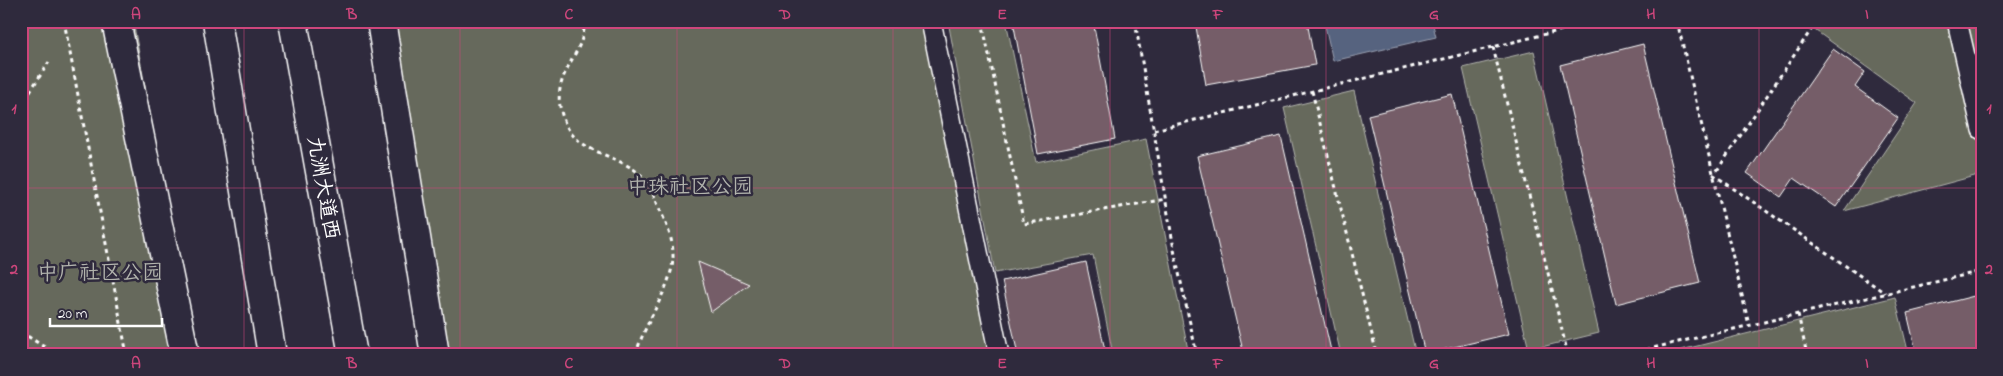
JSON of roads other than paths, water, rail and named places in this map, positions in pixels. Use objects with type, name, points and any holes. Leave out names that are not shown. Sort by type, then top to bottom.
[{"type":"main road","points":[[116,21],[184,355]]},
{"type":"main road","points":[[217,21],[272,355]]},
{"type":"main road","name":"九洲大道西","points":[[293,21],[352,355]]},
{"type":"main road","points":[[381,21],[435,355]]},
{"type":"lane","points":[[932,21],[999,355]]},
{"type":"lane","points":[[1957,21],[1982,130]]},
{"type":"water","points":[[1324,21],[1432,21],[1436,37],[1333,61]]},
{"type":"park label","name":"中珠社区公园","points":[[690,188]]},
{"type":"park label","name":"中广社区公园","points":[[100,274]]}]
